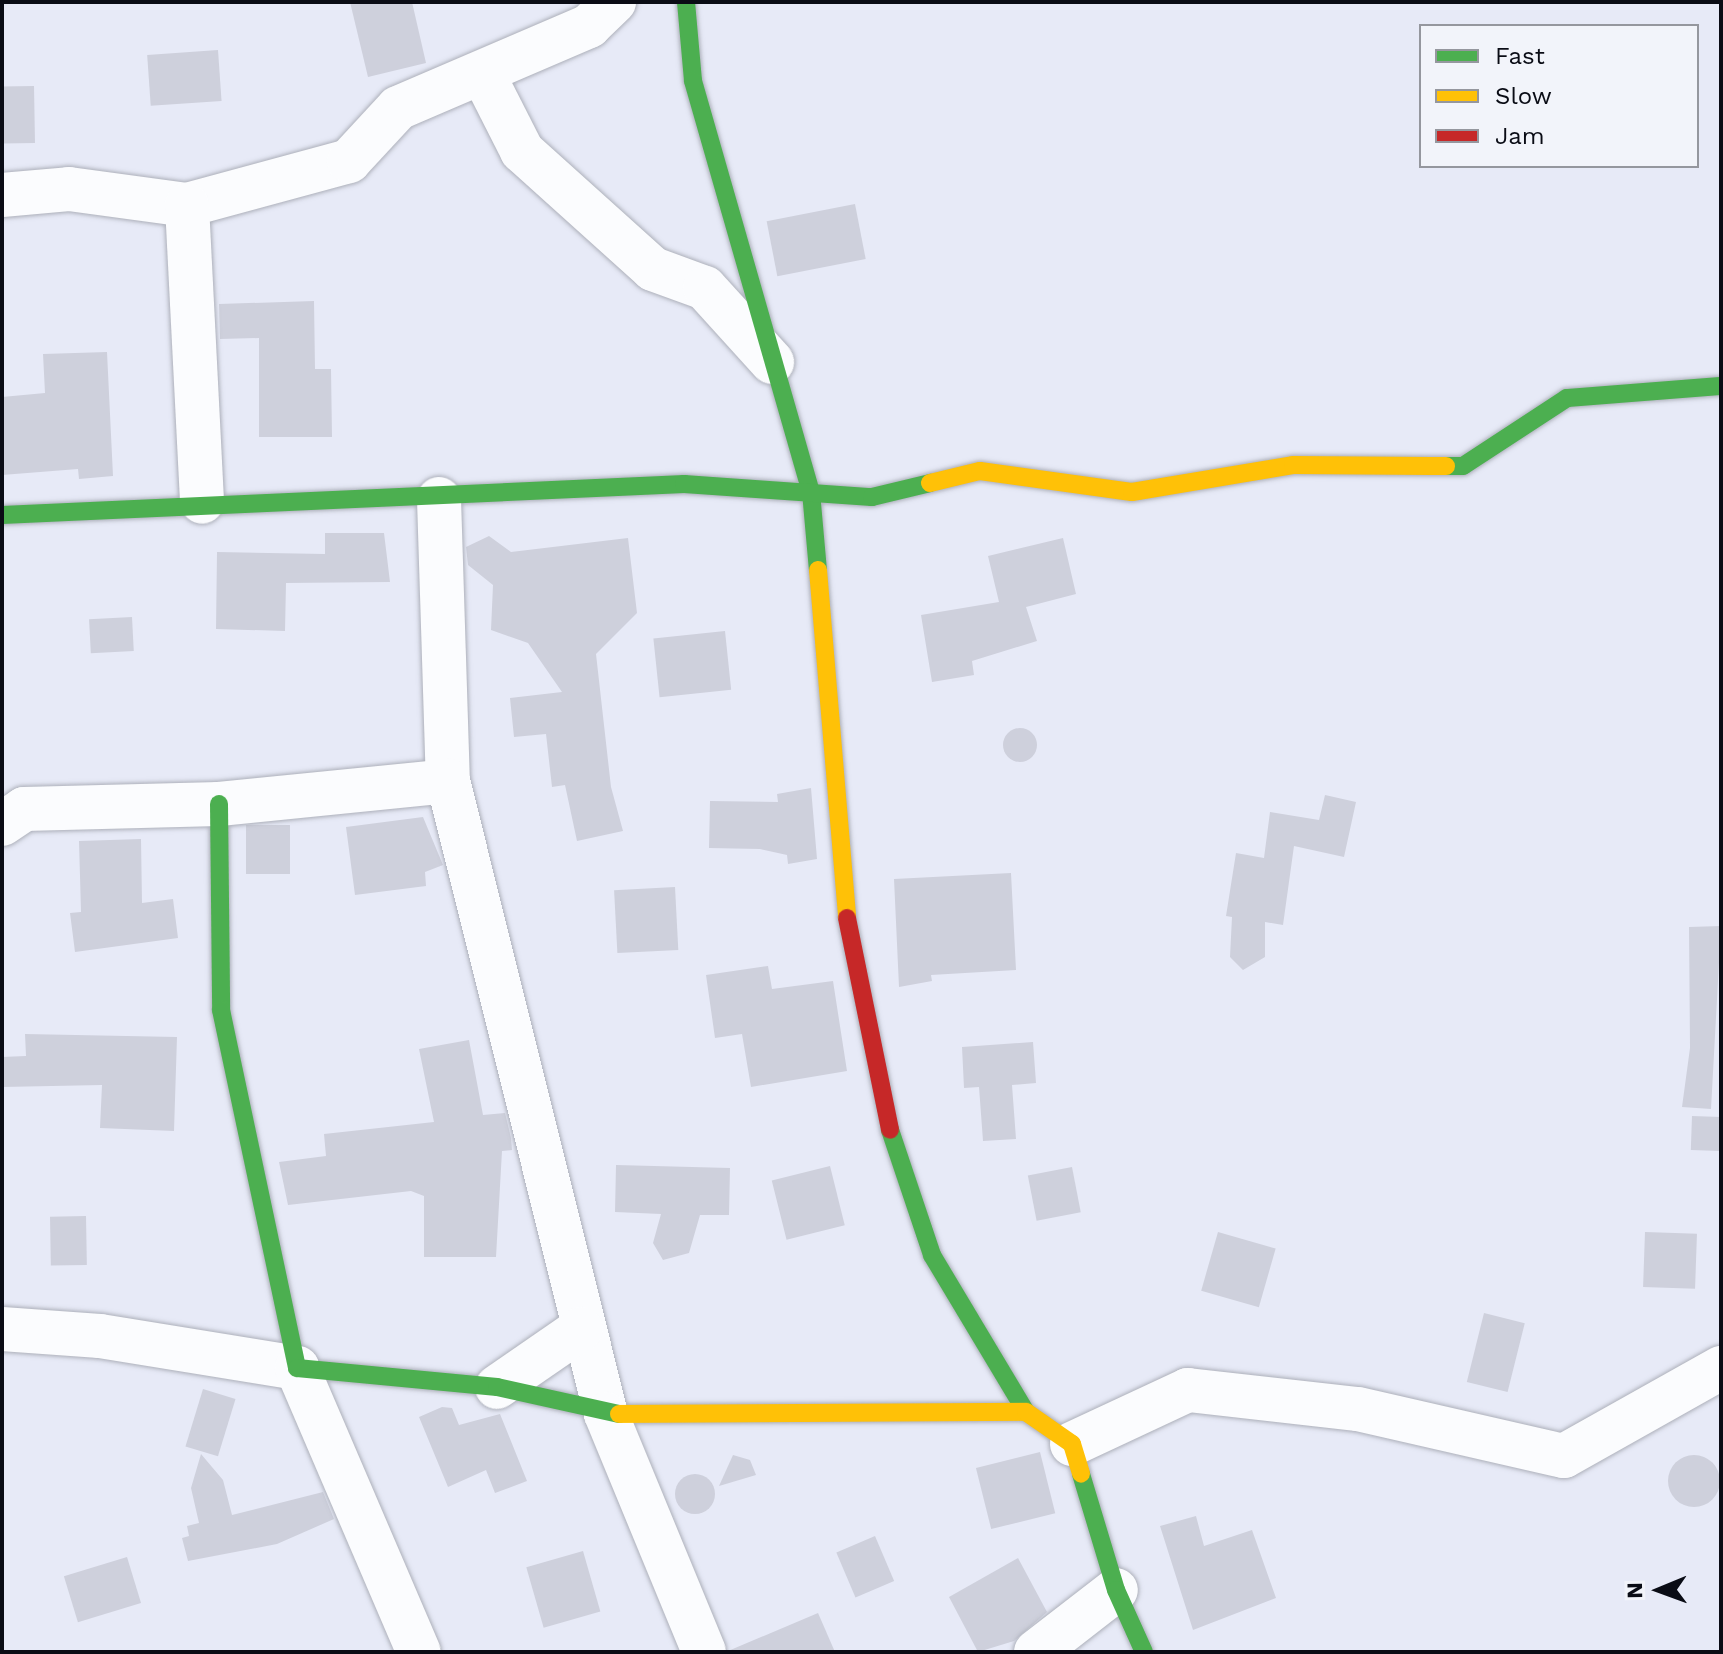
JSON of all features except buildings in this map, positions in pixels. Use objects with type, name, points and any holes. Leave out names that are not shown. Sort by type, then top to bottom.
[{"type":"street","points":[[2,195],[69,189],[187,205],[349,161],[398,108],[484,76],[589,26],[614,2]]},
{"type":"street","points":[[686,2],[693,81],[811,492],[847,917],[878,1092],[932,1255],[1026,1412],[1072,1444],[1116,1590],[1144,1652]]},
{"type":"street","points":[[484,76],[522,151],[653,269],[705,288],[772,362]]},
{"type":"street","points":[[187,205],[202,502]]},
{"type":"street","points":[[2,515],[202,502],[439,499],[516,488],[684,484],[872,497],[980,471],[1132,492],[1293,465],[1463,466],[1567,398],[1721,386]]},
{"type":"street","points":[[439,499],[448,781],[581,1329],[606,1414],[704,1652]]},
{"type":"street","points":[[2,824],[24,809],[219,804],[448,781]]},
{"type":"street","points":[[219,804],[221,1010],[297,1368],[419,1652]]},
{"type":"street","points":[[2,1329],[100,1336],[297,1368],[497,1387],[606,1414],[1026,1412]]},
{"type":"street","points":[[497,1387],[581,1329]]},
{"type":"street","points":[[1072,1444],[1188,1390],[1358,1409],[1564,1456],[1721,1368]]},
{"type":"street","points":[[1036,1652],[1116,1590]]},
{"type":"traffic: fast","points":[[686,2],[693,81],[811,492],[818,570]]},
{"type":"traffic: fast","points":[[1446,466],[1463,466],[1567,398],[1721,386]]},
{"type":"traffic: fast","points":[[2,515],[684,484],[872,497],[930,483]]},
{"type":"traffic: fast","points":[[219,804],[221,1010],[297,1368],[497,1387],[619,1414]]},
{"type":"traffic: fast","points":[[890,1130],[932,1255],[1026,1412]]},
{"type":"traffic: fast","points":[[1081,1474],[1116,1590],[1144,1652]]},
{"type":"traffic: slow","points":[[930,483],[980,471],[1132,492],[1293,465],[1446,466]]},
{"type":"traffic: slow","points":[[818,570],[847,918]]},
{"type":"traffic: slow","points":[[619,1414],[1026,1412],[1072,1444],[1081,1474]]},
{"type":"traffic: jam","points":[[847,918],[890,1130]]}]
